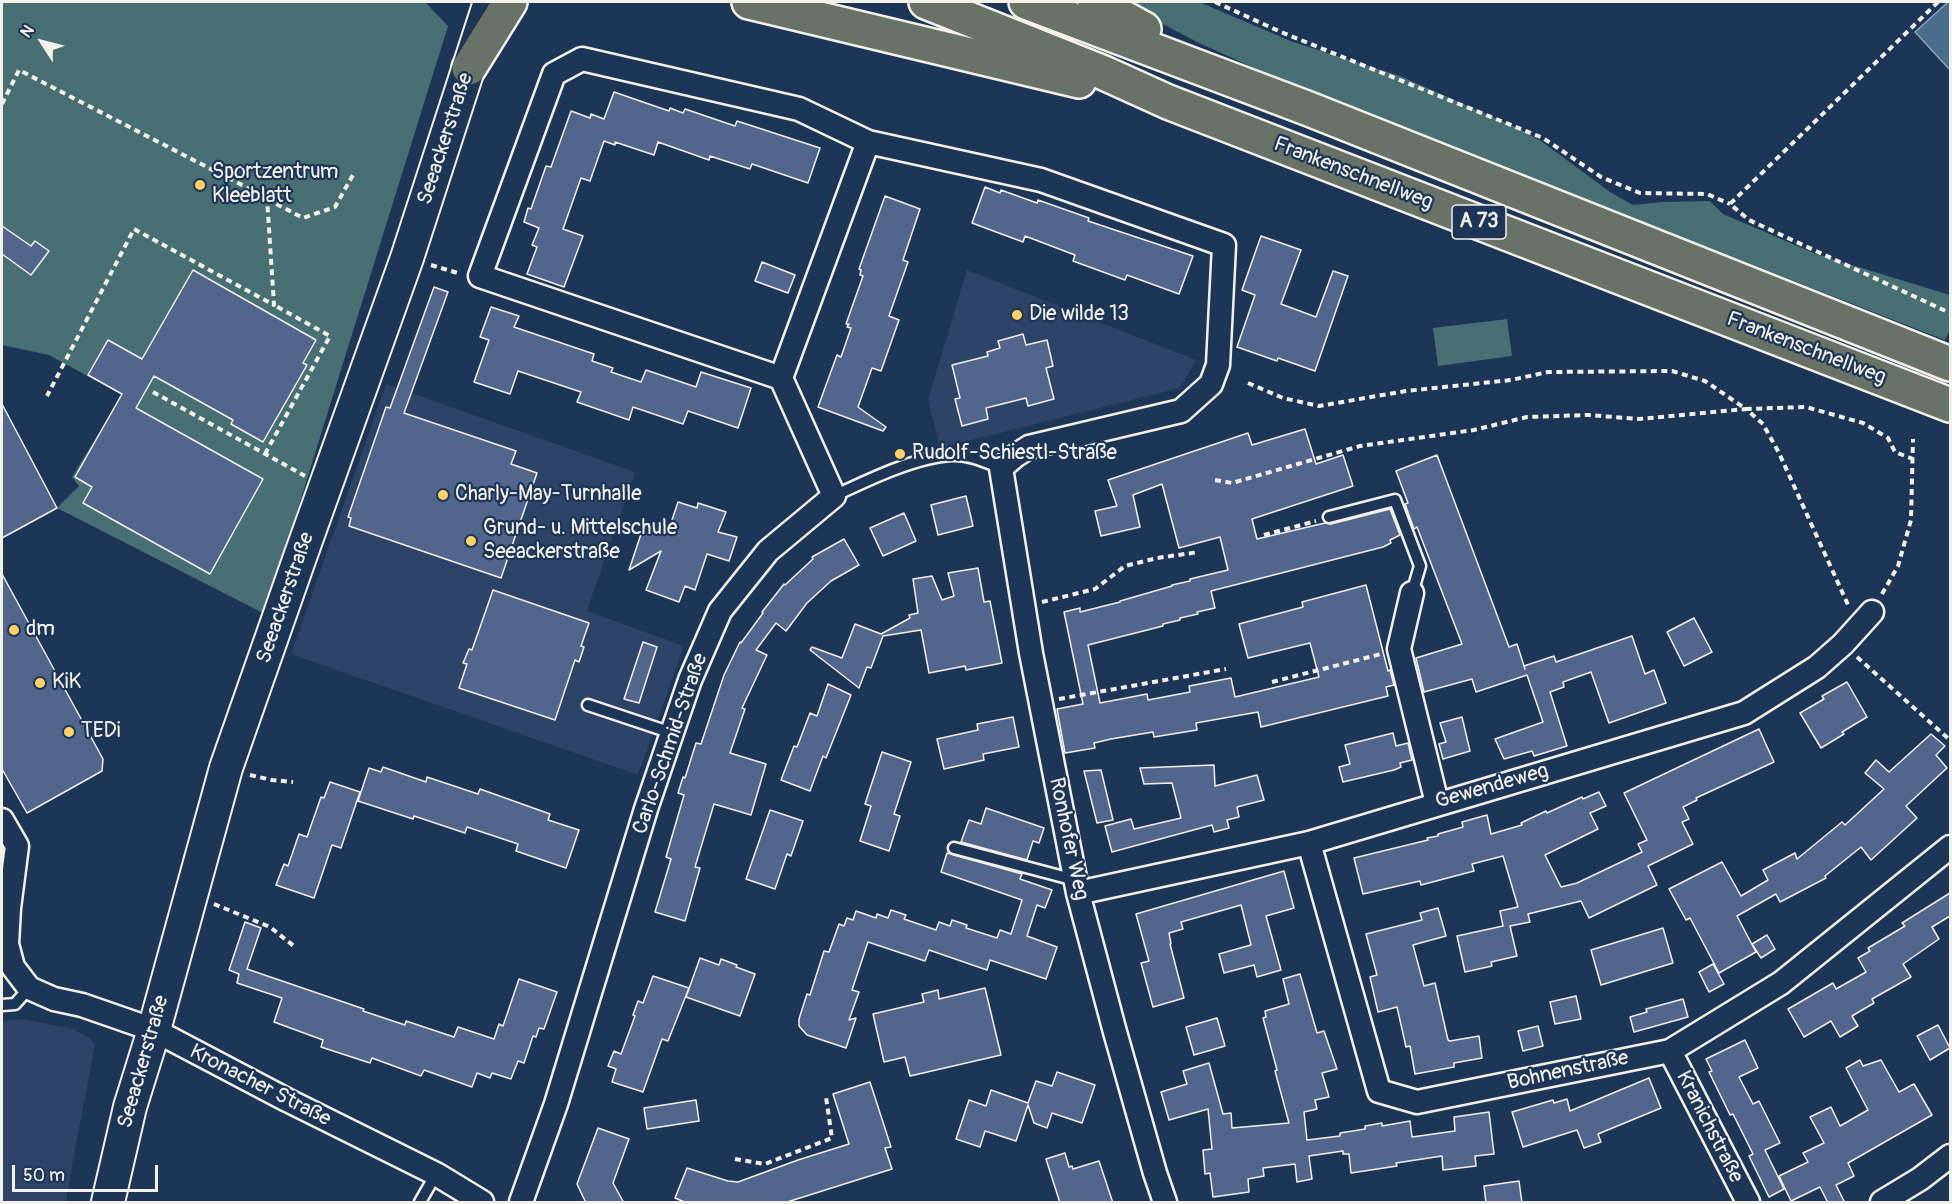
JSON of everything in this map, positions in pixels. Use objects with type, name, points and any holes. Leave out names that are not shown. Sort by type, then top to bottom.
[{"type":"highway","points":[[469,68],[510,2]]},
{"type":"highway","points":[[748,2],[1168,102]]},
{"type":"highway","name":"Frankenschnellweg","points":[[926,2],[1104,73],[1168,102],[1950,405]]},
{"type":"highway","name":"Frankenschnellweg","points":[[1026,2],[1234,80],[1950,364]]},
{"type":"highway","points":[[1095,2],[1234,80]]},
{"type":"main road","name":"Seeackerstraße","points":[[108,1203],[127,1116],[154,1030],[226,768],[407,258],[469,68],[484,8]]},
{"type":"street","points":[[781,378],[480,276],[554,74],[582,59],[799,110],[868,142],[1041,180],[1224,245],[1218,365],[1211,384],[1181,411],[1029,447],[1014,456],[1001,468]]},
{"type":"street","points":[[834,496],[781,378],[868,142]]},
{"type":"street","name":"Ronhofer Weg","points":[[1001,468],[1023,606],[1077,886],[1118,1043],[1165,1203]]},
{"type":"street","name":"Carlo-Schmid-Straße","points":[[521,1203],[556,1104],[672,733],[690,680],[720,610],[768,551],[834,496]]},
{"type":"street","points":[[1412,593],[1400,649],[1437,803]]},
{"type":"street","name":"Gewendeweg","points":[[1077,886],[1309,843],[1744,713],[1816,667],[1843,644],[1866,619]]},
{"type":"street","points":[[2,820],[17,846],[7,944],[13,967],[29,988]]},
{"type":"street","name":"Bohnenstraße","points":[[1309,843],[1379,1091],[1417,1102],[1670,1051],[1781,983],[1950,847]]},
{"type":"street","name":"Kronacher Straße","points":[[29,988],[54,999],[90,1007],[154,1030],[287,1100],[436,1174],[482,1203]]},
{"type":"street","name":"Kranichstraße","points":[[1670,1051],[1748,1203]]},
{"type":"street","points":[[1882,1203],[1920,1179],[1950,1156]]},
{"type":"lane","name":"Carlo-Schmid-Straße","points":[[834,496],[902,467],[953,455],[975,458],[1001,468]]},
{"type":"lane","points":[[1329,517],[1395,500],[1420,566],[1412,593]]},
{"type":"lane","points":[[588,705],[672,733]]},
{"type":"lane","points":[[954,848],[1077,886]]},
{"type":"lane","points":[[2,1005],[15,1004],[29,988]]},
{"type":"lane","points":[[420,1203],[436,1174]]},
{"type":"path","points":[[1215,2],[1281,32],[1544,138],[1601,177],[1640,193],[1707,194],[1730,204],[1749,220],[1950,314]]},
{"type":"path","points":[[1730,204],[1938,2]]},
{"type":"path","points":[[2,104],[19,70],[303,218],[335,207],[354,173]]},
{"type":"path","points":[[267,198],[274,305]]},
{"type":"path","points":[[47,396],[134,229],[330,336],[265,454]]},
{"type":"path","points":[[407,258],[457,274],[480,276]]},
{"type":"path","points":[[1248,383],[1283,398],[1319,406],[1406,391],[1512,380],[1548,372],[1672,371],[1705,381],[1746,409],[1763,424],[1866,619]]},
{"type":"path","points":[[153,392],[325,487]]},
{"type":"path","points":[[1215,480],[1232,483],[1360,446],[1474,430],[1527,417],[1588,415],[1639,419],[1746,409],[1806,407],[1863,423],[1888,438],[1895,453],[1913,459]]},
{"type":"path","points":[[1866,619],[1898,566],[1911,520],[1913,439]]},
{"type":"path","points":[[1264,535],[1329,517]]},
{"type":"path","points":[[1023,606],[1095,589],[1125,566],[1157,558],[1200,552]]},
{"type":"path","points":[[1843,644],[1950,740]]},
{"type":"path","points":[[1272,682],[1400,649]]},
{"type":"path","points":[[1041,702],[1226,669]]},
{"type":"path","points":[[226,768],[272,780],[293,782]]},
{"type":"path","points":[[191,896],[270,927],[295,947]]},
{"type":"path","points":[[735,1159],[765,1164],[832,1138],[826,1097]]},
{"type":"shaded area","points":[[1950,2],[1950,70],[1915,32]]},
{"type":"shaded area","name":"Die wilde 13","points":[[967,270],[1196,360],[1180,388],[940,448],[928,399]]},
{"type":"shaded area","name":"Grund- u. Mittelschule Seeackerstraße","points":[[386,384],[635,472],[587,611],[684,646],[638,775],[291,654]]},
{"type":"shaded area","points":[[22,1019],[73,1029],[91,1039],[95,1045],[66,1202],[2,1202],[2,1021]]},
{"type":"green space","name":"Sportzentrum Kleeblatt","points":[[2,2],[425,2],[448,26],[265,614],[57,508],[79,486],[72,477],[122,395],[49,355],[2,345]]},
{"type":"green space","points":[[1121,2],[1199,2],[1293,42],[1400,76],[1520,129],[1541,141],[1610,192],[1633,205],[1710,201],[1723,214],[1816,254],[1950,295],[1950,329],[1945,340],[1299,88],[1199,43]]},
{"type":"green space","points":[[1507,319],[1512,356],[1438,366],[1433,328]]},
{"type":"building","points":[[614,92],[669,111],[670,108],[683,113],[685,109],[735,126],[737,121],[820,148],[808,183],[752,164],[750,169],[710,156],[709,160],[658,142],[654,155],[615,142],[615,145],[604,141],[590,181],[581,178],[563,229],[583,236],[564,287],[527,274],[537,247],[532,245],[539,228],[524,222],[546,166],[551,167],[571,111],[590,118],[591,114],[604,119]]},
{"type":"building","points":[[985,187],[1000,193],[1001,190],[1037,203],[1038,200],[1089,218],[1088,221],[1193,256],[1179,294],[1127,275],[1125,280],[1073,261],[1075,255],[1025,236],[1023,242],[972,223]]},
{"type":"building","points":[[885,196],[920,209],[903,260],[908,262],[889,316],[899,320],[881,371],[872,368],[858,407],[886,427],[883,431],[818,407],[837,355],[841,357],[851,328],[847,327],[849,324],[846,324],[863,276],[860,275],[861,270],[859,269]]},
{"type":"building","points":[[2,226],[31,246],[35,241],[49,251],[31,275],[2,254]]},
{"type":"building","points":[[1261,236],[1301,250],[1281,304],[1316,317],[1333,271],[1348,276],[1315,371],[1237,347],[1255,295],[1242,290]]},
{"type":"building","points":[[762,262],[795,275],[788,293],[755,281]]},
{"type":"building","points":[[193,270],[316,340],[303,363],[307,365],[263,442],[231,424],[233,420],[154,376],[136,408],[263,479],[210,574],[83,503],[92,487],[75,477],[122,394],[88,375],[108,340],[142,359]]},
{"type":"building","name":"Charly-May-Turnhalle","points":[[434,287],[448,292],[404,413],[516,451],[511,464],[537,473],[501,578],[349,526],[351,518],[348,517],[386,407],[390,408]]},
{"type":"building","points":[[491,307],[519,316],[514,327],[594,354],[592,361],[613,368],[611,372],[641,382],[646,370],[696,387],[701,372],[751,388],[738,428],[688,411],[683,424],[633,407],[629,420],[577,402],[581,392],[518,371],[510,394],[474,382],[489,340],[480,337]]},
{"type":"building","points":[[1023,334],[1026,345],[1047,340],[1053,366],[1046,368],[1054,399],[1028,406],[1026,398],[986,408],[988,419],[962,426],[955,399],[960,398],[952,365],[988,356],[987,352],[1000,348],[998,341]]},
{"type":"building","points":[[2,404],[57,508],[2,538]]},
{"type":"building","points":[[1305,429],[1316,464],[1343,455],[1353,486],[1252,519],[1257,539],[1390,509],[1400,535],[1383,547],[1211,591],[1215,608],[1197,612],[1198,614],[1180,618],[1180,620],[1163,624],[1163,626],[1088,645],[1100,703],[1147,694],[1148,700],[1190,692],[1189,686],[1231,678],[1235,697],[1319,677],[1310,643],[1248,658],[1239,624],[1303,607],[1302,602],[1366,585],[1388,671],[1390,670],[1394,685],[1386,687],[1388,696],[1261,727],[1258,712],[1196,723],[1197,730],[1154,737],[1153,732],[1111,739],[1094,743],[1095,748],[1065,753],[1057,709],[1083,704],[1064,612],[1080,608],[1080,612],[1120,602],[1190,581],[1190,579],[1228,570],[1220,537],[1179,548],[1162,484],[1133,495],[1140,527],[1101,536],[1095,511],[1117,506],[1108,480],[1248,433],[1252,445]]},
{"type":"building","points":[[1437,455],[1509,647],[1517,644],[1524,666],[1554,656],[1556,662],[1632,636],[1645,674],[1654,670],[1666,703],[1609,723],[1591,672],[1563,682],[1564,687],[1550,692],[1567,746],[1534,756],[1532,751],[1504,759],[1495,739],[1543,722],[1527,675],[1476,692],[1472,679],[1424,692],[1416,658],[1462,644],[1417,527],[1414,529],[1405,504],[1408,503],[1396,471]]},
{"type":"building","points":[[966,496],[973,526],[938,535],[931,505]]},
{"type":"building","points":[[678,502],[697,508],[698,503],[726,512],[718,532],[737,537],[729,561],[707,554],[695,590],[685,586],[679,602],[646,590],[661,551],[629,570],[644,525],[662,532],[664,527],[669,529]]},
{"type":"building","points":[[904,513],[916,541],[883,556],[870,528]]},
{"type":"building","points":[[844,539],[859,565],[831,581],[807,603],[786,631],[776,623],[756,650],[767,655],[742,708],[745,709],[730,753],[766,764],[751,815],[714,804],[695,867],[700,868],[685,921],[655,912],[671,859],[666,857],[684,795],[678,793],[683,777],[685,778],[696,743],[701,744],[724,675],[740,642],[784,584],[813,559],[812,557]]},
{"type":"building","points":[[978,568],[984,602],[990,601],[1002,663],[966,670],[965,666],[929,673],[921,630],[883,636],[871,668],[867,667],[859,688],[810,650],[812,647],[842,658],[855,624],[881,634],[910,618],[909,615],[918,613],[913,579],[932,576],[942,600],[954,596],[948,573]]},
{"type":"building","points":[[2,574],[103,759],[102,771],[27,813],[2,769]]},
{"type":"building","points":[[493,590],[589,623],[581,646],[584,647],[579,662],[575,660],[555,720],[459,688],[467,664],[463,663],[469,649],[472,650]]},
{"type":"building","points":[[1694,618],[1712,652],[1684,666],[1667,632]]},
{"type":"building","points":[[643,642],[657,647],[639,703],[624,699]]},
{"type":"building","points":[[1847,682],[1867,717],[1821,748],[1800,713],[1824,699],[1822,696]]},
{"type":"building","points":[[828,684],[851,695],[810,791],[781,780],[810,713],[817,716]]},
{"type":"building","points":[[1013,717],[1019,747],[983,754],[984,760],[944,769],[937,739],[978,730],[977,724]]},
{"type":"building","points":[[1462,717],[1470,751],[1443,759],[1439,744],[1446,742],[1440,723]]},
{"type":"building","points":[[1759,729],[1774,762],[1696,798],[1697,800],[1683,807],[1689,819],[1682,822],[1693,844],[1648,866],[1657,885],[1589,918],[1581,901],[1528,914],[1530,922],[1510,926],[1517,956],[1491,962],[1492,966],[1465,972],[1457,936],[1503,926],[1500,911],[1518,907],[1503,856],[1472,864],[1474,871],[1421,885],[1420,881],[1363,894],[1354,858],[1428,840],[1427,838],[1463,827],[1462,822],[1487,815],[1491,834],[1522,825],[1521,823],[1546,811],[1547,813],[1599,792],[1606,806],[1590,813],[1598,829],[1545,855],[1561,887],[1577,883],[1642,852],[1638,844],[1647,840],[1624,793]]},
{"type":"building","points":[[1393,733],[1396,746],[1408,743],[1412,760],[1400,763],[1401,767],[1394,770],[1343,782],[1339,767],[1350,764],[1345,745]]},
{"type":"building","points":[[1931,734],[1945,746],[1936,755],[1947,768],[1906,806],[1917,818],[1871,860],[1861,847],[1825,876],[1826,878],[1780,902],[1776,894],[1737,916],[1756,952],[1719,973],[1690,918],[1686,920],[1669,889],[1722,862],[1741,896],[1768,880],[1763,870],[1795,853],[1797,859],[1842,822],[1845,825],[1884,789],[1865,773],[1876,760],[1889,772]]},
{"type":"building","points":[[882,752],[911,762],[894,814],[900,816],[889,851],[860,841],[871,806],[865,804]]},
{"type":"building","points":[[1214,765],[1215,786],[1257,775],[1264,800],[1237,807],[1239,817],[1227,820],[1229,828],[1214,832],[1212,825],[1112,852],[1105,826],[1131,819],[1134,829],[1181,818],[1172,783],[1144,784],[1140,768]]},
{"type":"building","points":[[383,767],[426,782],[427,777],[478,794],[480,789],[550,814],[548,820],[579,830],[566,868],[516,851],[518,844],[467,827],[465,833],[358,801],[369,768],[381,772]]},
{"type":"building","points":[[1101,770],[1113,820],[1097,823],[1084,771]]},
{"type":"building","points":[[330,782],[360,792],[341,848],[332,845],[314,898],[276,885],[284,864],[288,866],[299,834],[307,837],[321,797],[324,798]]},
{"type":"building","points":[[986,808],[1044,828],[1039,843],[1033,841],[1027,860],[961,842],[969,820],[981,824]]},
{"type":"building","points":[[770,810],[803,821],[791,856],[787,854],[775,889],[746,879]]},
{"type":"building","points":[[947,853],[1022,874],[1020,879],[1052,890],[1045,908],[1037,905],[1027,936],[1057,947],[1046,979],[990,960],[987,970],[929,950],[925,961],[868,942],[852,990],[859,992],[849,1020],[856,1018],[846,1048],[807,1035],[799,1026],[799,1019],[807,994],[810,995],[824,951],[829,952],[839,924],[844,926],[847,918],[853,920],[856,911],[876,918],[877,914],[888,918],[891,910],[906,915],[904,919],[936,930],[939,922],[950,926],[952,920],[967,925],[966,928],[997,938],[1000,930],[1011,934],[1022,900],[941,872]]},
{"type":"building","points":[[1284,871],[1294,908],[1266,916],[1281,970],[1257,977],[1254,965],[1224,973],[1219,954],[1251,945],[1241,905],[1181,922],[1183,929],[1169,933],[1184,998],[1153,1007],[1141,963],[1149,961],[1136,914]]},
{"type":"building","points":[[1950,893],[1950,916],[1932,927],[1939,939],[1903,964],[1911,977],[1872,999],[1874,1003],[1852,1016],[1858,1026],[1840,1037],[1831,1021],[1804,1037],[1788,1009],[1833,983],[1836,989],[1866,972],[1858,958],[1870,951],[1868,948],[1905,926],[1902,923]]},
{"type":"building","points":[[1438,908],[1446,936],[1413,945],[1424,986],[1435,983],[1448,1040],[1479,1036],[1482,1058],[1454,1063],[1454,1067],[1415,1074],[1410,1046],[1406,1047],[1397,1007],[1378,1012],[1370,977],[1377,975],[1366,934],[1422,920],[1420,913]]},
{"type":"building","points":[[245,922],[261,928],[247,969],[405,1025],[406,1021],[454,1037],[458,1027],[494,1039],[499,1024],[503,1026],[519,979],[557,992],[544,1029],[539,1028],[536,1037],[533,1036],[524,1063],[518,1061],[511,1079],[492,1073],[490,1078],[477,1073],[472,1087],[424,1070],[421,1076],[372,1058],[370,1063],[321,1047],[323,1040],[274,1022],[282,998],[237,983],[239,974],[229,970]]},
{"type":"building","points":[[1663,928],[1673,963],[1601,985],[1591,950]]},
{"type":"building","points":[[1767,935],[1775,949],[1761,958],[1752,944]]},
{"type":"building","points":[[700,958],[719,965],[721,959],[755,974],[740,1016],[686,997]]},
{"type":"building","points":[[1713,964],[1724,984],[1709,992],[1699,972]]},
{"type":"building","points":[[1300,974],[1317,1033],[1324,1031],[1337,1069],[1322,1073],[1329,1097],[1315,1100],[1317,1109],[1304,1112],[1307,1140],[1340,1136],[1340,1133],[1365,1129],[1365,1126],[1382,1123],[1382,1126],[1410,1121],[1412,1137],[1455,1131],[1454,1117],[1489,1112],[1494,1154],[1475,1156],[1476,1166],[1443,1170],[1442,1156],[1351,1173],[1349,1154],[1343,1154],[1343,1151],[1309,1156],[1312,1179],[1297,1182],[1295,1164],[1263,1168],[1264,1176],[1248,1179],[1249,1192],[1213,1197],[1210,1173],[1205,1174],[1203,1150],[1212,1149],[1208,1109],[1169,1120],[1161,1092],[1187,1084],[1183,1071],[1209,1063],[1223,1114],[1231,1113],[1232,1128],[1289,1123],[1263,1018],[1266,1017],[1265,1011],[1289,1004],[1283,979]]},
{"type":"building","points":[[653,976],[689,988],[668,1041],[662,1039],[643,1092],[612,1082],[616,1069],[608,1066],[614,1051],[621,1054],[638,1001],[643,1003]]},
{"type":"building","points":[[985,988],[1001,1055],[910,1076],[905,1057],[884,1062],[873,1014],[924,1002],[922,994],[938,990],[939,999]]},
{"type":"building","points":[[1576,996],[1581,1019],[1555,1024],[1550,1002]]},
{"type":"building","points":[[1683,999],[1688,1017],[1634,1032],[1630,1017],[1647,1012],[1646,1009]]},
{"type":"building","points":[[1217,1018],[1225,1046],[1194,1055],[1186,1027]]},
{"type":"building","points":[[1938,1025],[1950,1048],[1930,1060],[1917,1036]]},
{"type":"building","points":[[1538,1026],[1543,1046],[1523,1051],[1518,1031]]},
{"type":"building","points":[[1745,1040],[1758,1068],[1739,1077],[1753,1104],[1759,1101],[1780,1143],[1765,1150],[1784,1189],[1769,1197],[1749,1156],[1753,1154],[1733,1114],[1730,1115],[1709,1072],[1712,1071],[1706,1059]]},
{"type":"building","points":[[1860,1060],[1863,1066],[1881,1060],[1899,1092],[1914,1084],[1932,1115],[1848,1163],[1854,1176],[1836,1185],[1845,1203],[1828,1203],[1820,1187],[1791,1201],[1779,1176],[1808,1162],[1803,1153],[1824,1143],[1810,1117],[1831,1107],[1840,1126],[1868,1110],[1846,1068]]},
{"type":"building","points":[[1057,1072],[1095,1085],[1082,1123],[1052,1113],[1047,1128],[1034,1123],[1028,1105],[1016,1141],[985,1131],[980,1147],[956,1139],[969,1100],[986,1106],[991,1090],[1028,1103],[1036,1081],[1052,1086]]},
{"type":"building","points":[[1649,1078],[1661,1108],[1598,1134],[1601,1142],[1584,1148],[1577,1130],[1523,1147],[1512,1112],[1553,1100],[1554,1103],[1567,1099],[1570,1111]]},
{"type":"building","points":[[870,1082],[891,1147],[885,1148],[892,1169],[784,1203],[687,1203],[675,1198],[687,1168],[738,1182],[849,1144],[833,1094]]},
{"type":"building","points":[[696,1100],[699,1121],[647,1129],[644,1108]]},
{"type":"building","points":[[598,1128],[629,1139],[613,1183],[624,1203],[586,1203],[577,1184]]},
{"type":"building","points":[[1065,1153],[1069,1167],[1072,1166],[1073,1169],[1099,1161],[1113,1203],[1060,1203],[1046,1159]]},
{"type":"building","points":[[1519,1181],[1522,1203],[1486,1203],[1484,1186]]},
{"type":"place","name":"Sportzentrum Kleeblatt","points":[[200,185]]},
{"type":"place","name":"Die wilde 13","points":[[1017,315]]},
{"type":"place","name":"Rudolf-Schiestl-Straße","points":[[900,454]]},
{"type":"place","name":"Charly-May-Turnhalle","points":[[443,495]]},
{"type":"place","name":"Grund- u. Mittelschule Seeackerstraße","points":[[471,541]]},
{"type":"place","name":"dm","points":[[14,630]]},
{"type":"place","name":"KiK","points":[[40,683]]},
{"type":"place","name":"TEDi","points":[[69,732]]}]
